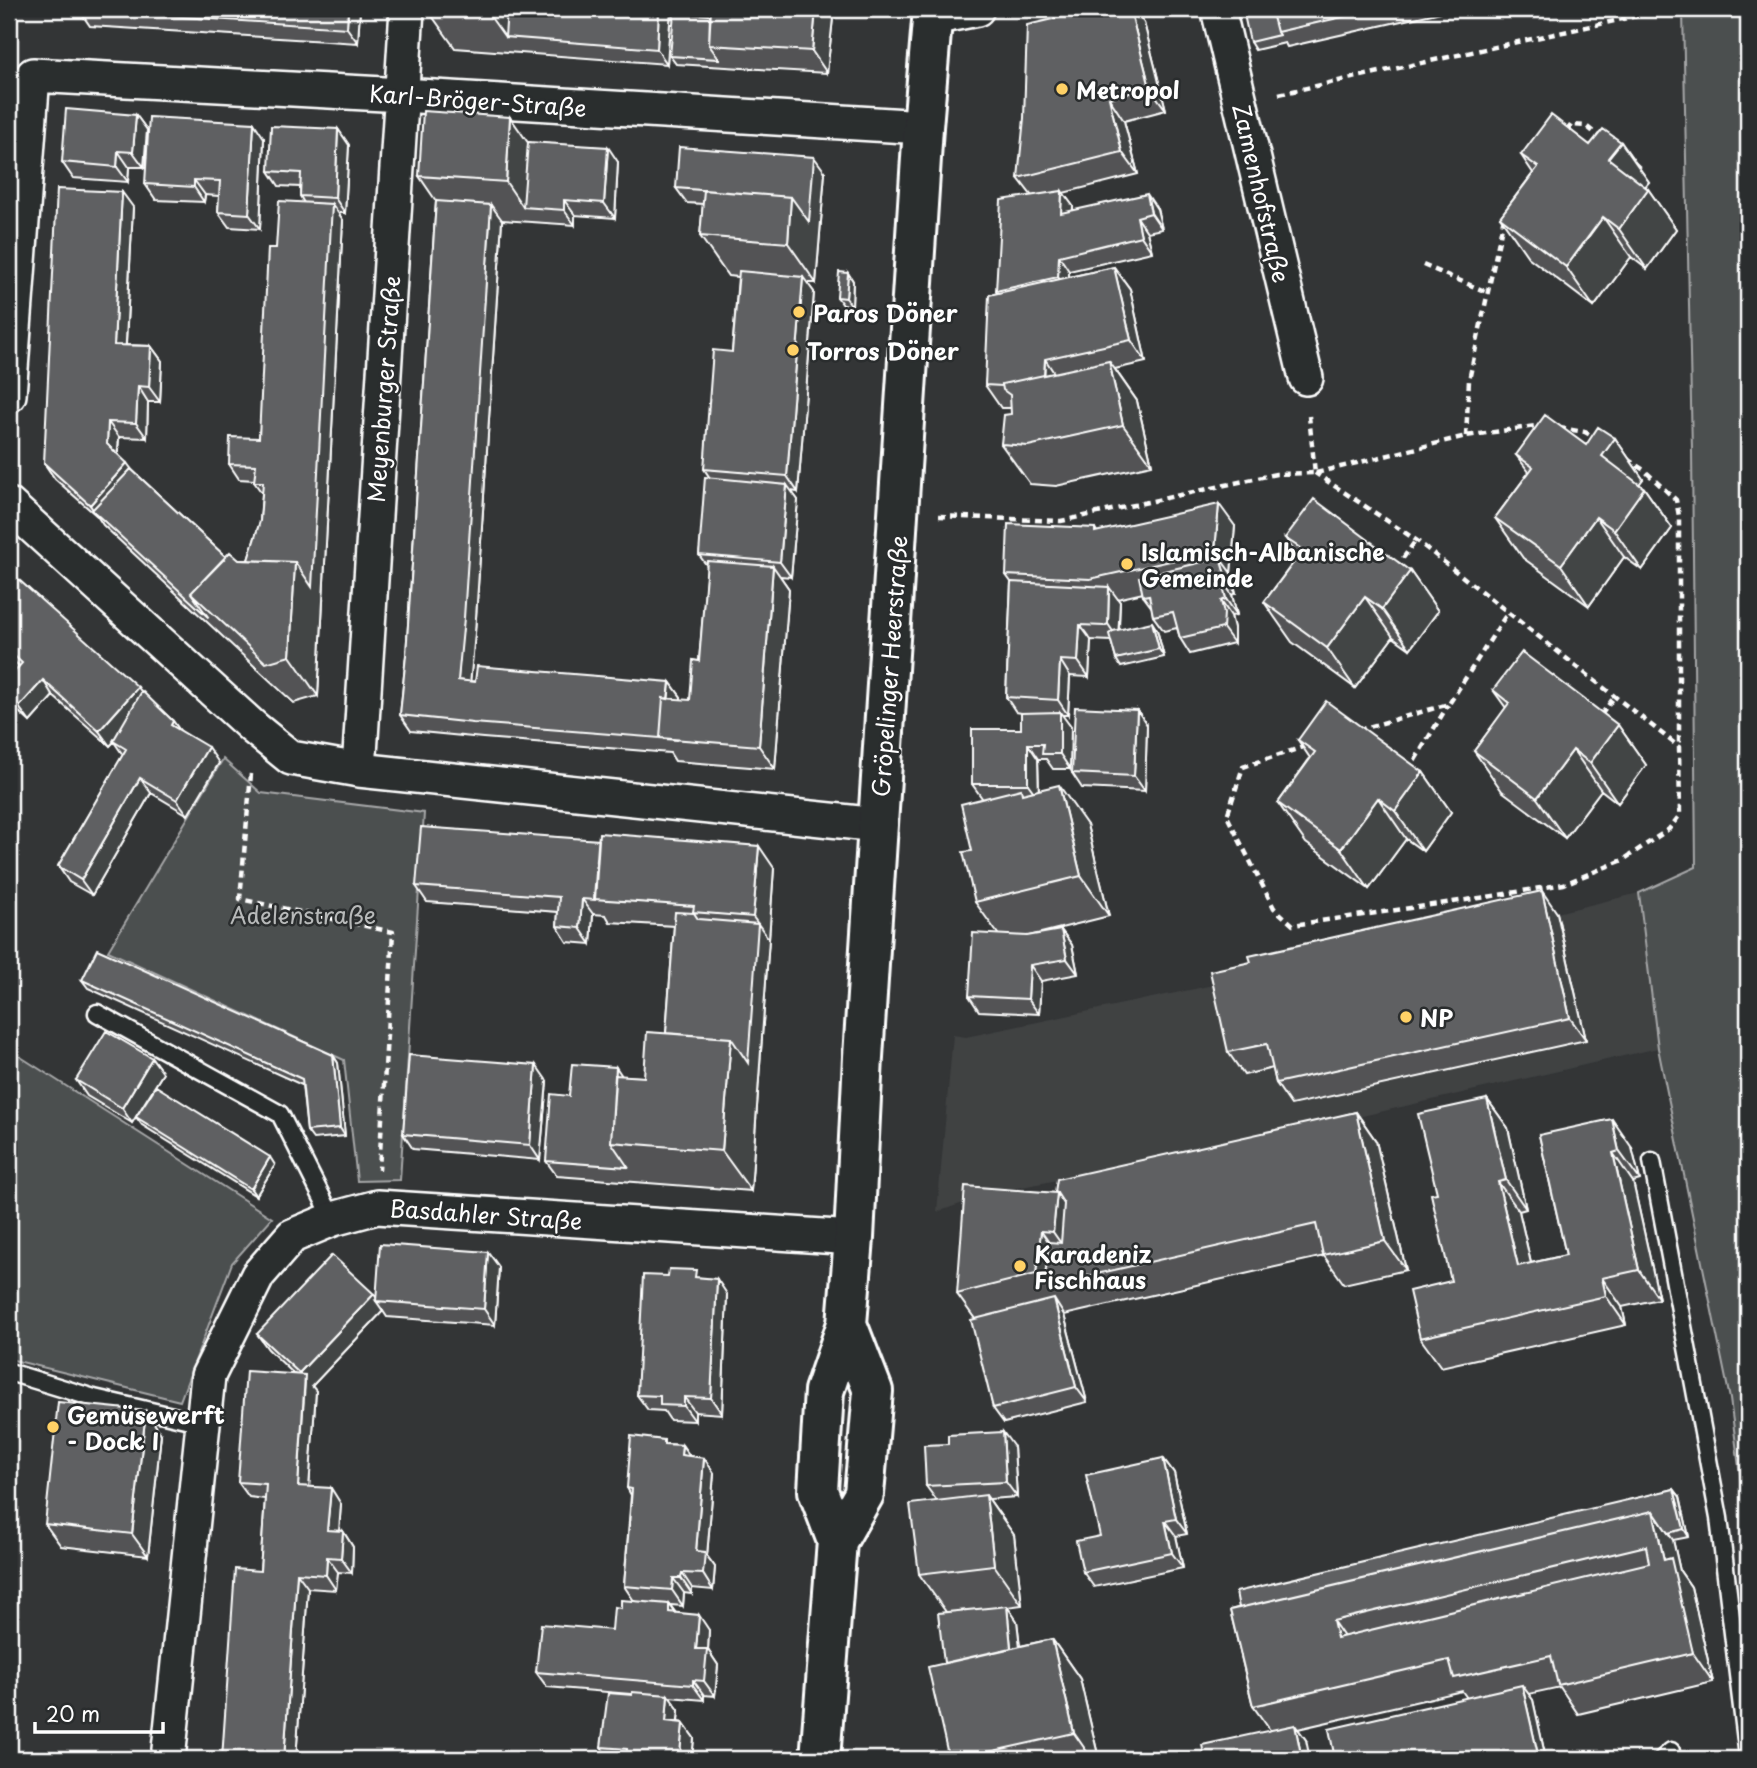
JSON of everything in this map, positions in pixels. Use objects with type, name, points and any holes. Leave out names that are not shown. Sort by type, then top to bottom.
[{"type":"main road","name":"Gröpelinger Heerstraße","points":[[820,1759],[837,1541],[864,1494],[873,1391],[847,1324],[923,127],[933,13]]},
{"type":"street","name":"Meyenburger Straße","points":[[359,770],[407,9]]},
{"type":"street","points":[[933,13],[977,9]]},
{"type":"street","name":"Zamenhofstraße","points":[[1218,9],[1306,378]]},
{"type":"street","name":"Karl-Bröger-Straße","points":[[9,395],[33,75],[923,127]]},
{"type":"street","points":[[9,505],[254,728],[291,758],[359,770],[878,825]]},
{"type":"street","name":"Basdahler Straße","points":[[168,1759],[208,1376],[258,1275],[292,1236],[333,1219],[377,1208],[854,1238]]},
{"type":"lane","points":[[97,1013],[280,1114],[333,1219]]},
{"type":"lane","points":[[1652,1161],[1719,1518],[1748,1757]]},
{"type":"lane","points":[[9,1373],[94,1398],[203,1423]]},
{"type":"path","points":[[1240,103],[1669,9]]},
{"type":"path","points":[[1563,136],[1571,125],[1586,126],[1606,141]]},
{"type":"path","points":[[1625,156],[1644,172]]},
{"type":"path","points":[[1466,436],[1469,380],[1503,218],[1511,207]]},
{"type":"path","points":[[1423,265],[1489,293]]},
{"type":"path","points":[[1306,378],[1315,473]]},
{"type":"path","points":[[899,514],[1060,522],[1276,474],[1315,473],[1466,436],[1539,425],[1585,432],[1605,445]]},
{"type":"path","points":[[1306,746],[1243,767],[1227,816],[1274,908],[1293,925],[1564,884],[1623,860],[1669,829],[1680,815],[1679,516],[1676,500],[1644,470],[1624,457]]},
{"type":"path","points":[[1315,473],[1416,540],[1679,747]]},
{"type":"path","points":[[1393,571],[1416,540]]},
{"type":"path","points":[[1415,760],[1508,612]]},
{"type":"path","points":[[1601,715],[1615,696]]},
{"type":"path","points":[[1357,730],[1449,704]]},
{"type":"path","points":[[254,728],[240,899],[393,932],[377,1208]]},
{"type":"shaded area","points":[[1639,893],[1658,1048],[1245,1143],[992,1193],[937,1212],[953,1035],[966,1037],[1557,913]]},
{"type":"green space","points":[[1748,9],[1748,1535],[1730,1399],[1658,1048],[1639,893],[1696,867],[1692,451],[1683,11]]},
{"type":"green space","name":"Adelenstraße","points":[[223,759],[261,793],[424,813],[400,1180],[357,1181],[344,1060],[108,951]]},
{"type":"green space","points":[[16,1054],[272,1218],[232,1263],[180,1401],[9,1359],[9,1062]]},
{"type":"building","points":[[79,9],[348,9],[347,28]]},
{"type":"building","points":[[438,9],[487,9],[487,12]]},
{"type":"building","points":[[507,9],[659,9],[657,49],[505,37]]},
{"type":"building","points":[[711,9],[816,9],[812,51],[709,45]]},
{"type":"building","points":[[1095,9],[1130,9],[1150,88],[1109,98],[1122,152],[1018,178],[1024,118],[1027,25]]},
{"type":"building","points":[[1271,9],[1279,35],[1250,42],[1243,10]]},
{"type":"building","points":[[1271,9],[1377,9],[1277,32]]},
{"type":"building","points":[[674,13],[710,15],[709,45],[719,59],[670,56]]},
{"type":"building","points":[[66,109],[136,115],[133,152],[118,151],[117,167],[62,162]]},
{"type":"building","points":[[423,111],[510,117],[506,182],[419,176]]},
{"type":"building","points":[[1551,115],[1590,145],[1603,129],[1621,142],[1608,158],[1648,189],[1619,229],[1603,217],[1566,267],[1500,217],[1538,167],[1521,155]]},
{"type":"building","points":[[149,117],[254,123],[249,214],[218,212],[220,181],[194,180],[194,187],[145,184]]},
{"type":"building","points":[[271,126],[338,129],[335,198],[300,196],[301,173],[269,171]]},
{"type":"building","points":[[528,142],[608,147],[604,203],[564,200],[564,210],[523,207]]},
{"type":"building","points":[[679,147],[814,157],[809,222],[791,197],[676,188]]},
{"type":"building","points":[[57,189],[122,192],[114,345],[151,346],[149,387],[138,386],[136,423],[108,422],[107,444],[127,463],[90,505],[44,463]]},
{"type":"building","points":[[704,190],[791,197],[788,243],[700,236]]},
{"type":"building","points":[[1062,191],[1061,213],[1147,194],[1151,213],[1137,217],[1141,236],[1059,256],[1058,277],[996,291],[1001,200]]},
{"type":"building","points":[[279,201],[332,204],[312,587],[295,562],[248,560],[260,521],[263,482],[254,482],[256,465],[229,464],[230,437],[259,438],[268,248],[276,248]]},
{"type":"building","points":[[436,201],[491,205],[458,680],[475,682],[477,666],[670,682],[668,699],[663,698],[660,738],[400,715]]},
{"type":"building","points":[[1114,267],[1131,340],[1045,359],[1044,375],[1002,386],[985,385],[989,295]]},
{"type":"building","points":[[739,271],[803,277],[787,476],[704,469],[713,350],[732,352]]},
{"type":"building","points":[[839,272],[848,273],[846,298],[837,297]]},
{"type":"building","points":[[1109,361],[1123,425],[1028,446],[1001,444],[1004,415],[1011,414],[1010,395],[1003,390],[1002,384]]},
{"type":"building","points":[[1545,415],[1586,445],[1598,427],[1615,438],[1602,456],[1644,488],[1614,530],[1596,517],[1561,565],[1495,518],[1533,467],[1516,455]]},
{"type":"building","points":[[131,469],[226,557],[191,593],[209,618],[92,510]]},
{"type":"building","points":[[705,477],[787,485],[780,562],[699,555]]},
{"type":"building","points":[[1314,499],[1410,571],[1382,609],[1365,597],[1327,648],[1264,602],[1303,550],[1285,538]]},
{"type":"building","points":[[1219,504],[1215,551],[1090,579],[1006,575],[1008,524],[1095,528],[1095,532]]},
{"type":"building","points":[[230,552],[239,560],[295,562],[290,656],[266,663],[191,593]]},
{"type":"building","points":[[1220,558],[1226,578],[1221,579],[1226,599],[1221,601],[1224,613],[1223,628],[1180,638],[1173,612],[1153,616],[1149,595],[1143,596],[1139,577]]},
{"type":"building","points":[[707,561],[773,566],[759,746],[660,738],[663,698],[690,700],[693,660],[699,661]]},
{"type":"building","points":[[9,571],[138,687],[99,731],[43,680],[19,707],[9,698],[9,678],[22,663],[9,651]]},
{"type":"building","points":[[1011,582],[1109,587],[1108,624],[1080,625],[1078,661],[1060,660],[1058,700],[1006,697]]},
{"type":"building","points":[[1152,622],[1159,649],[1116,659],[1109,634]]},
{"type":"building","points":[[1522,652],[1618,725],[1590,763],[1573,750],[1537,798],[1474,751],[1509,703],[1493,690]]},
{"type":"building","points":[[142,691],[173,721],[171,725],[208,747],[177,800],[140,778],[81,880],[58,866],[126,749],[113,741]]},
{"type":"building","points":[[1326,701],[1423,772],[1395,811],[1378,798],[1341,849],[1278,803],[1315,752],[1298,740]]},
{"type":"building","points":[[1075,707],[1137,710],[1134,776],[1072,773]]},
{"type":"building","points":[[1060,712],[1060,754],[1042,754],[1043,744],[1028,744],[1028,784],[972,784],[972,729],[1021,729],[1021,713]]},
{"type":"building","points":[[1059,785],[1081,876],[975,902],[963,852],[972,851],[961,804],[1021,789],[1022,794]]},
{"type":"building","points":[[421,827],[599,840],[595,900],[582,899],[580,928],[557,926],[559,897],[416,886]]},
{"type":"building","points":[[599,833],[759,846],[753,917],[693,912],[694,906],[594,899]]},
{"type":"building","name":"NP","points":[[1542,891],[1570,1018],[1276,1083],[1267,1044],[1228,1052],[1210,971],[1251,962],[1249,956]]},
{"type":"building","points":[[675,912],[694,913],[698,919],[758,924],[748,1063],[731,1038],[666,1033]]},
{"type":"building","points":[[1061,930],[1067,959],[1030,965],[1028,999],[969,996],[973,933],[1027,936]]},
{"type":"building","points":[[97,949],[333,1055],[340,1128],[307,1131],[302,1079],[82,980]]},
{"type":"building","points":[[106,1031],[152,1058],[122,1108],[76,1080]]},
{"type":"building","points":[[647,1032],[731,1038],[722,1151],[611,1142],[615,1075],[644,1077]]},
{"type":"building","points":[[409,1055],[536,1065],[530,1145],[403,1134]]},
{"type":"building","points":[[572,1064],[616,1067],[611,1142],[628,1167],[546,1161],[551,1094],[569,1096]]},
{"type":"building","points":[[156,1086],[270,1157],[251,1189],[136,1117]]},
{"type":"building","points":[[1487,1099],[1506,1180],[1498,1182],[1518,1266],[1566,1255],[1539,1135],[1612,1119],[1619,1151],[1613,1153],[1639,1270],[1602,1278],[1606,1296],[1420,1338],[1409,1291],[1451,1281],[1431,1194],[1437,1193],[1418,1114]]},
{"type":"building","points":[[1356,1112],[1385,1241],[1323,1255],[1316,1224],[1044,1286],[1049,1242],[1061,1243],[1064,1204],[1055,1192],[1057,1179]]},
{"type":"building","points":[[965,1186],[1057,1193],[1053,1232],[1041,1231],[1036,1274],[957,1294]]},
{"type":"building","points":[[380,1244],[488,1252],[484,1309],[376,1301]]},
{"type":"building","points":[[332,1255],[374,1294],[299,1373],[257,1334]]},
{"type":"building","points":[[669,1269],[696,1270],[695,1277],[717,1279],[711,1398],[684,1397],[684,1406],[660,1405],[660,1396],[637,1395],[643,1275],[668,1276]]},
{"type":"building","points":[[1054,1299],[1076,1387],[993,1408],[971,1320]]},
{"type":"building","points":[[246,1371],[305,1375],[298,1486],[331,1488],[327,1530],[343,1531],[341,1558],[327,1557],[326,1575],[297,1573],[284,1759],[222,1759],[235,1569],[260,1571],[266,1484],[238,1482]]},
{"type":"building","points":[[58,1402],[146,1411],[132,1534],[45,1524]]},
{"type":"building","points":[[1003,1432],[1006,1482],[926,1486],[924,1445],[948,1444],[948,1435]]},
{"type":"building","points":[[631,1436],[664,1440],[664,1444],[682,1445],[681,1455],[704,1458],[696,1551],[705,1552],[703,1574],[682,1573],[681,1578],[673,1578],[672,1590],[624,1586],[632,1489],[627,1488]]},
{"type":"building","points":[[1163,1458],[1176,1519],[1165,1521],[1172,1553],[1083,1572],[1076,1541],[1100,1536],[1086,1475]]},
{"type":"building","points":[[1674,1489],[1684,1529],[1668,1533],[1653,1511],[1239,1608],[1236,1592]]},
{"type":"building","points":[[986,1495],[994,1565],[919,1574],[910,1504]]},
{"type":"building","points":[[1653,1511],[1664,1560],[1671,1558],[1693,1653],[1558,1685],[1551,1656],[1454,1678],[1449,1660],[1253,1706],[1230,1610]],"holes":[[[1646,1546],[1649,1563],[1337,1638],[1333,1621]]]},
{"type":"building","points":[[621,1600],[669,1604],[669,1612],[699,1615],[696,1649],[707,1649],[704,1681],[693,1680],[693,1685],[536,1672],[541,1624],[612,1630],[614,1607],[621,1608]]},
{"type":"building","points":[[1007,1606],[1011,1648],[944,1663],[938,1613]]},
{"type":"building","points":[[1052,1639],[1074,1733],[949,1759],[928,1667]]},
{"type":"building","points":[[1522,1685],[1539,1759],[1335,1759],[1329,1729]]},
{"type":"building","points":[[632,1692],[668,1695],[666,1721],[683,1723],[680,1753],[677,1753],[676,1759],[627,1759],[627,1749],[601,1747],[608,1693],[632,1695]]},
{"type":"building","points":[[1295,1725],[1302,1759],[1205,1759],[1202,1745]]},
{"type":"place","name":"Metropol","points":[[1062,89]]},
{"type":"place","name":"Paros Döner","points":[[799,312]]},
{"type":"place","name":"Torros Döner","points":[[793,350]]},
{"type":"place","name":"Islamisch-Albanische Gemeinde","points":[[1127,564]]},
{"type":"place","name":"NP","points":[[1406,1017]]},
{"type":"place","name":"Karadeniz Fischhaus","points":[[1020,1266]]},
{"type":"place","name":"Gemüsewerft - Dock I","points":[[53,1427]]}]
